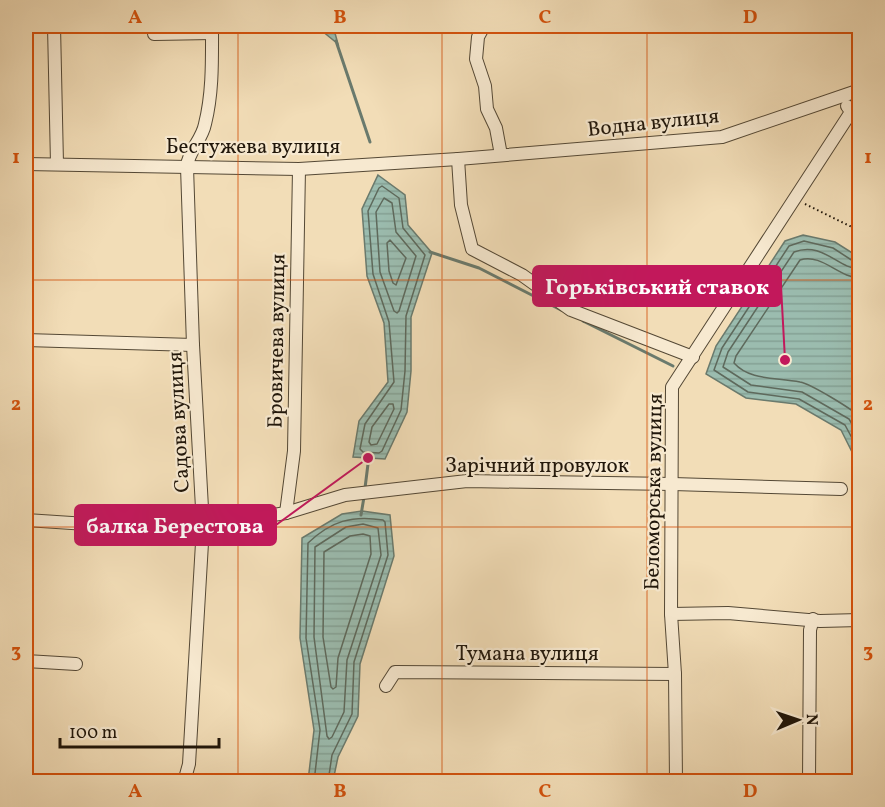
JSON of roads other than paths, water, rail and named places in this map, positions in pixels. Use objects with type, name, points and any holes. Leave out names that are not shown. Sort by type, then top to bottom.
[{"type":"street","points":[[54,26],[57,164]]},
{"type":"street","points":[[484,26],[478,37],[476,59],[485,86],[488,109],[496,128],[501,155]]},
{"type":"street","points":[[154,34],[212,29],[212,86],[205,127],[188,159],[187,167]]},
{"type":"street","name":"Водна вулиця","points":[[480,157],[722,137],[860,90]]},
{"type":"street","points":[[842,97],[860,124]]},
{"type":"street","name":"Беломорська вулиця","points":[[676,782],[675,674],[671,614],[672,387],[851,112]]},
{"type":"street","name":"Бестужева вулиця","points":[[26,164],[299,169],[480,157]]},
{"type":"street","points":[[458,159],[461,205],[472,249],[522,275],[571,310],[693,357]]},
{"type":"street","name":"Садова вулиця","points":[[184,782],[189,764],[203,526],[187,167]]},
{"type":"street","name":"Бровичева вулиця","points":[[286,513],[294,451],[299,169]]},
{"type":"street","points":[[26,340],[194,345]]},
{"type":"street","name":"Зарічний провулок","points":[[26,520],[178,530],[286,513],[345,495],[467,482],[673,484],[841,489]]},
{"type":"street","points":[[671,614],[728,613],[860,620]]},
{"type":"street","points":[[809,782],[810,630],[813,619]]},
{"type":"street","points":[[26,661],[76,664]]},
{"type":"street","name":"Тумана вулиця","points":[[386,686],[395,672],[675,674]]},
{"type":"water","points":[[316,26],[333,26],[338,44]]},
{"type":"water","points":[[378,175],[405,195],[408,225],[432,253],[411,317],[411,371],[407,412],[385,459],[353,457],[359,421],[388,382],[384,323],[367,276],[362,209]]},
{"type":"water","points":[[803,235],[835,242],[857,256],[859,255],[859,466],[841,430],[796,404],[746,398],[706,374],[716,346],[785,241]]},
{"type":"water","points":[[362,511],[390,515],[394,556],[360,664],[358,716],[338,757],[333,781],[308,781],[314,730],[300,638],[302,538],[342,514]]},
{"type":"waterway","points":[[336,41],[370,142]]},
{"type":"waterway","points":[[430,252],[479,268],[561,310]]},
{"type":"waterway","points":[[583,321],[673,366]]},
{"type":"waterway","points":[[365,488],[369,456]]},
{"type":"waterway","points":[[361,515],[364,497]]},
{"type":"place","name":"Горьківський ставок","points":[[785,360]]},
{"type":"place","name":"балка Берестова","points":[[368,458]]}]
